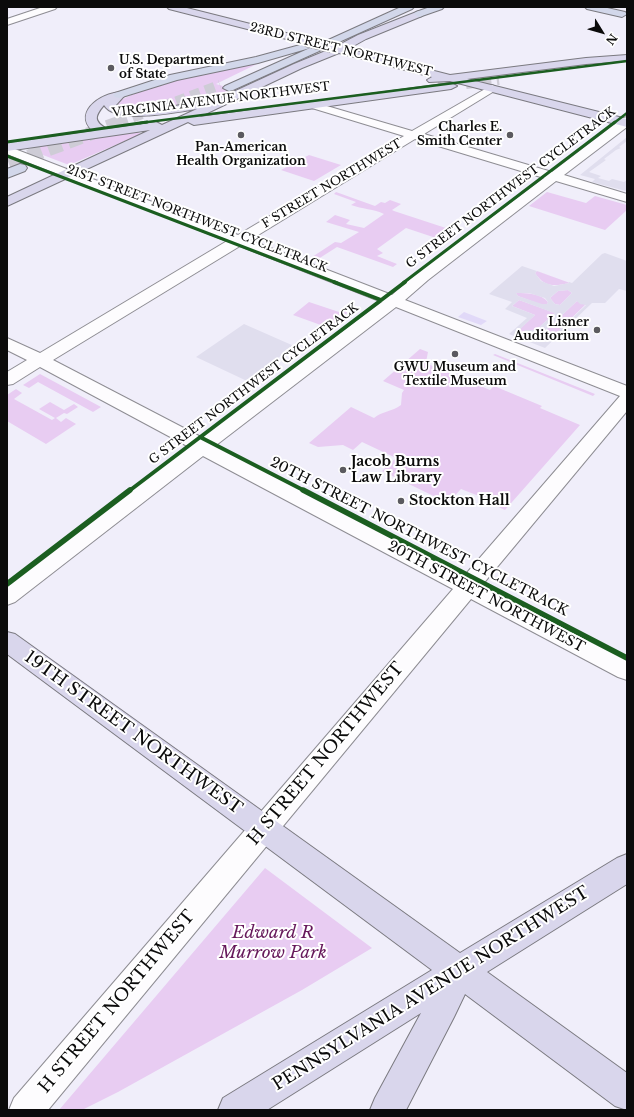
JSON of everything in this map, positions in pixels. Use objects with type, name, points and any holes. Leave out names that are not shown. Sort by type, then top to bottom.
[{"type":"highway","points":[[370,22],[392,7]]},
{"type":"highway","points":[[228,92],[400,7]]},
{"type":"highway","points":[[120,95],[174,77],[255,61],[370,22],[409,7]]},
{"type":"highway","points":[[370,22],[439,7]]},
{"type":"highway","points":[[590,7],[624,12]]},
{"type":"highway","points":[[598,7],[624,12]]},
{"type":"highway","points":[[228,92],[245,76],[309,43]]},
{"type":"main road","name":"23RD STREET NORTHWEST","points":[[172,7],[309,43],[334,48],[452,82],[493,81],[626,122]]},
{"type":"main road","points":[[120,95],[111,102],[110,106],[117,110],[130,113],[192,106],[334,48],[349,45],[379,29],[421,10]]},
{"type":"main road","points":[[283,101],[306,96],[452,82],[493,81],[586,62],[626,62]]},
{"type":"main road","points":[[294,108],[626,62]]},
{"type":"main road","name":"VIRGINIA AVENUE NORTHWEST","points":[[7,138],[175,123],[294,108],[452,82]]},
{"type":"main road","name":"VIRGINIA AVENUE NORTHWEST","points":[[7,148],[198,112],[438,83]]},
{"type":"main road","points":[[228,92],[239,100],[255,105]]},
{"type":"main road","points":[[7,202],[198,112],[228,92]]},
{"type":"main road","points":[[99,130],[90,117],[93,110],[104,101],[120,95]]},
{"type":"main road","name":"19TH STREET NORTHWEST","points":[[7,641],[627,1094]]},
{"type":"main road","name":"PENNSYLVANIA AVENUE NORTHWEST","points":[[235,1110],[627,868]]},
{"type":"main road","points":[[387,1110],[443,1006],[460,971]]},
{"type":"street","points":[[10,19],[52,7]]},
{"type":"street","name":"F STREET NORTHWEST","points":[[7,380],[414,135],[493,81]]},
{"type":"street","points":[[316,106],[627,198]]},
{"type":"street","points":[[7,596],[324,353],[349,337],[422,277],[626,122]]},
{"type":"street","points":[[7,148],[627,392]]},
{"type":"street","name":"20TH STREET NORTHWEST","points":[[7,343],[627,670]]},
{"type":"street","name":"H STREET NORTHWEST","points":[[26,1110],[627,399]]},
{"type":"shaded area","points":[[627,137],[627,141],[619,147],[621,148],[604,159],[606,160],[589,172],[601,176],[598,178],[609,181],[612,179],[624,182],[627,180],[627,192],[592,182],[595,179],[580,175]]},
{"type":"shaded area","points":[[605,253],[627,261],[627,291],[619,289],[605,303],[592,303],[545,348],[509,334],[527,318],[505,309],[512,302],[489,294],[522,266],[537,271],[535,273],[541,281],[554,286],[569,283],[564,280],[572,283],[602,254]],"holes":[[[568,290],[572,293],[560,305],[555,304],[550,298],[558,291]],[[516,293],[529,293],[545,298],[548,302],[547,304],[542,304],[518,296]],[[519,300],[555,313],[536,330],[525,330],[524,332],[514,335],[535,315],[512,306]],[[577,301],[580,304],[586,305],[547,342],[542,334]]]},
{"type":"shaded area","points":[[464,312],[487,321],[481,325],[458,317]]},
{"type":"shaded area","points":[[244,324],[294,346],[247,381],[196,357]]},
{"type":"green space","points":[[259,63],[216,84],[236,90],[218,97],[194,102],[195,104],[134,110],[117,108],[117,103],[120,100],[160,83]]},
{"type":"green space","points":[[138,132],[141,134],[69,165],[30,150],[34,147]]},
{"type":"green space","points":[[309,155],[341,165],[314,181],[281,170]]},
{"type":"green space","points":[[336,192],[375,206],[381,202],[385,203],[390,200],[401,204],[392,210],[394,211],[458,232],[448,242],[406,228],[377,249],[383,253],[377,256],[397,264],[393,267],[337,247],[315,261],[309,259],[335,242],[341,243],[359,232],[326,222],[335,215],[350,220],[346,224],[364,228],[384,214],[351,205],[356,202],[334,194]]},
{"type":"green space","points":[[547,192],[586,203],[595,196],[627,205],[627,210],[605,230],[529,206]]},
{"type":"green space","points":[[537,271],[570,283],[559,285],[546,284],[535,273]]},
{"type":"green space","points":[[568,290],[572,293],[560,305],[555,304],[550,298],[558,291]]},
{"type":"green space","points":[[516,293],[529,293],[537,295],[548,302],[547,304],[542,305],[518,296]]},
{"type":"green space","points":[[519,300],[555,313],[536,330],[527,330],[513,335],[535,315],[512,306]]},
{"type":"green space","points":[[577,301],[586,304],[547,342],[542,334]]},
{"type":"green space","points":[[309,302],[339,312],[346,307],[352,309],[329,328],[293,315]]},
{"type":"green space","points":[[420,349],[428,352],[426,362],[428,364],[490,390],[494,386],[542,406],[540,408],[580,425],[505,510],[483,500],[484,498],[461,489],[448,503],[382,471],[396,458],[362,442],[353,450],[343,445],[318,447],[309,443],[351,407],[374,418],[401,405],[402,393],[404,390],[383,381]]},
{"type":"green space","points":[[495,354],[595,394],[593,396],[493,355]]},
{"type":"green space","points":[[40,374],[101,407],[93,412],[38,382],[29,388],[23,385]]},
{"type":"green space","points":[[16,389],[22,393],[14,399],[52,420],[55,418],[39,409],[50,402],[64,410],[74,404],[78,407],[67,414],[64,413],[56,418],[61,422],[66,418],[76,424],[46,444],[7,421],[7,395]]},
{"type":"green space","name":"Edward R Murrow Park","points":[[265,868],[372,948],[302,990],[118,1092],[82,1110],[59,1110]]},
{"type":"tunnel","points":[[438,83],[480,77]]},
{"type":"tunnel","points":[[466,84],[499,80]]},
{"type":"tunnel","points":[[118,123],[220,85]]},
{"type":"tunnel","points":[[9,164],[121,122]]},
{"type":"cycle path","points":[[7,142],[190,116],[627,61]]},
{"type":"cycle path","name":"G STREET NORTHWEST CYCLETRACK","points":[[7,584],[627,113]]},
{"type":"cycle path","name":"21ST STREET NORTHWEST CYCLETRACK","points":[[7,156],[381,300]]},
{"type":"cycle path","name":"G STREET NORTHWEST CYCLETRACK","points":[[200,437],[627,658]]},
{"type":"place","name":"U.S. Department of State","points":[[111,68]]},
{"type":"place","name":"Pan-American Health Organization","points":[[241,135]]},
{"type":"place","name":"Charles E. Smith Center","points":[[510,135]]},
{"type":"place","name":"Lisner Auditorium","points":[[597,330]]},
{"type":"place","name":"GWU Museum and Textile Museum","points":[[455,354]]},
{"type":"place","name":"Jacob Burns Law Library","points":[[343,470]]},
{"type":"place","name":"Stockton Hall","points":[[401,501]]}]
